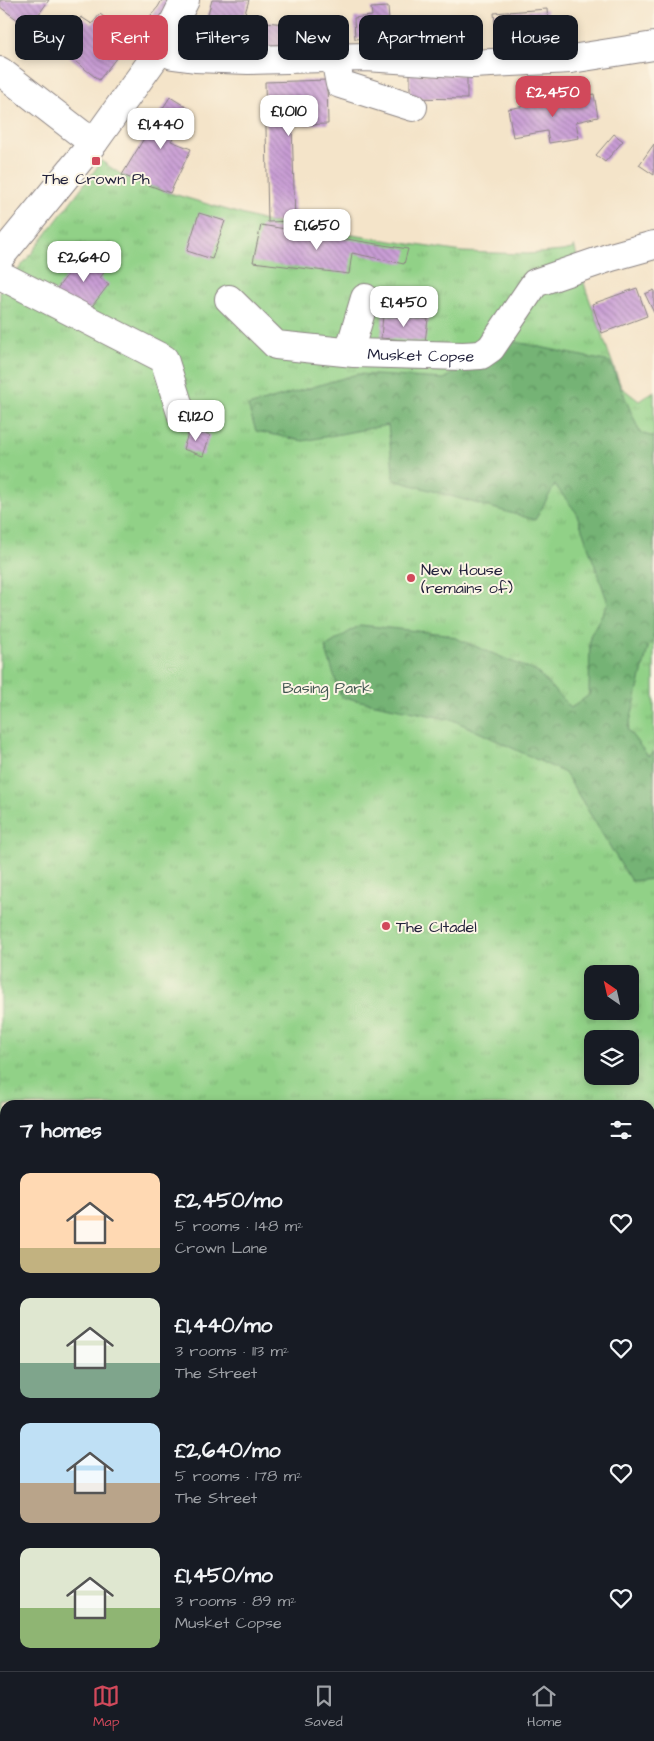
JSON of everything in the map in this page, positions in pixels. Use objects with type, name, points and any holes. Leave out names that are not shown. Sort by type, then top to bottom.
[{"type":"street","points":[[168,34],[185,0]]},
{"type":"street","points":[[349,58],[472,64],[571,59],[654,46]]},
{"type":"street","points":[[168,53],[248,60],[278,59]]},
{"type":"street","points":[[0,257],[94,142],[153,60]]},
{"type":"street","points":[[335,60],[340,84],[413,107]]},
{"type":"street","points":[[0,71],[94,142]]},
{"type":"street","name":"Musket Copse","points":[[230,299],[276,345],[352,353],[481,355],[491,348],[535,283],[611,257],[654,245]]},
{"type":"street","points":[[0,276],[164,359],[181,413]]},
{"type":"street","points":[[352,353],[365,298]]},
{"type":"green space","name":"Basing Park","points":[[100,160],[122,175],[170,193],[268,222],[462,252],[528,254],[562,251],[572,249],[574,245],[586,290],[621,387],[639,401],[654,391],[654,1100],[0,1100],[0,292],[98,166]]},
{"type":"green space","points":[[507,340],[610,362],[640,433],[654,437],[654,642],[649,644],[628,730],[648,756],[654,752],[654,879],[631,881],[565,773],[453,720],[341,697],[325,647],[360,625],[446,634],[537,672],[571,708],[589,695],[590,636],[608,603],[576,512],[555,485],[535,520],[394,480],[388,425],[303,441],[256,431],[248,406],[357,374],[444,379]]},
{"type":"building","points":[[0,0],[49,0],[38,15],[15,15],[15,18],[0,7]]},
{"type":"building","points":[[162,0],[176,0],[166,15],[151,15]]},
{"type":"building","points":[[212,0],[249,0],[244,15],[208,15]]},
{"type":"building","points":[[388,7],[389,15],[372,15],[371,8]]},
{"type":"building","points":[[547,9],[547,15],[494,15],[494,13]]},
{"type":"building","points":[[359,17],[359,39],[355,39],[354,18]]},
{"type":"building","points":[[83,18],[92,24],[93,23],[93,60],[115,60],[99,80],[73,60],[83,60]]},
{"type":"building","points":[[268,22],[278,23],[278,52],[268,52]]},
{"type":"building","points":[[410,74],[467,75],[467,99],[410,98]]},
{"type":"building","points":[[327,80],[328,124],[292,125],[295,221],[268,222],[265,82]]},
{"type":"building","points":[[594,94],[598,117],[576,122],[579,138],[549,143],[547,131],[513,137],[508,109]]},
{"type":"building","points":[[170,97],[191,110],[171,141],[191,149],[170,193],[122,175]]},
{"type":"building","points":[[614,134],[623,141],[605,162],[596,155]]},
{"type":"building","points":[[654,144],[654,175],[639,165]]},
{"type":"building","points":[[199,213],[225,221],[212,259],[187,251]]},
{"type":"building","points":[[261,225],[408,249],[404,264],[352,253],[349,274],[253,262]]},
{"type":"building","points":[[88,247],[111,263],[100,278],[109,284],[84,317],[53,294]]},
{"type":"building","points":[[637,288],[647,316],[602,333],[592,304]]},
{"type":"building","points":[[654,290],[654,313],[645,294]]},
{"type":"building","points":[[383,315],[428,319],[425,342],[381,338]]},
{"type":"building","points":[[190,428],[210,435],[203,456],[183,449]]},
{"type":"place","name":"The Crown Ph","points":[[96,161]]},
{"type":"place","name":"New House (remains of)","points":[[411,578]]},
{"type":"place","name":"The CItadel","points":[[386,926]]}]
